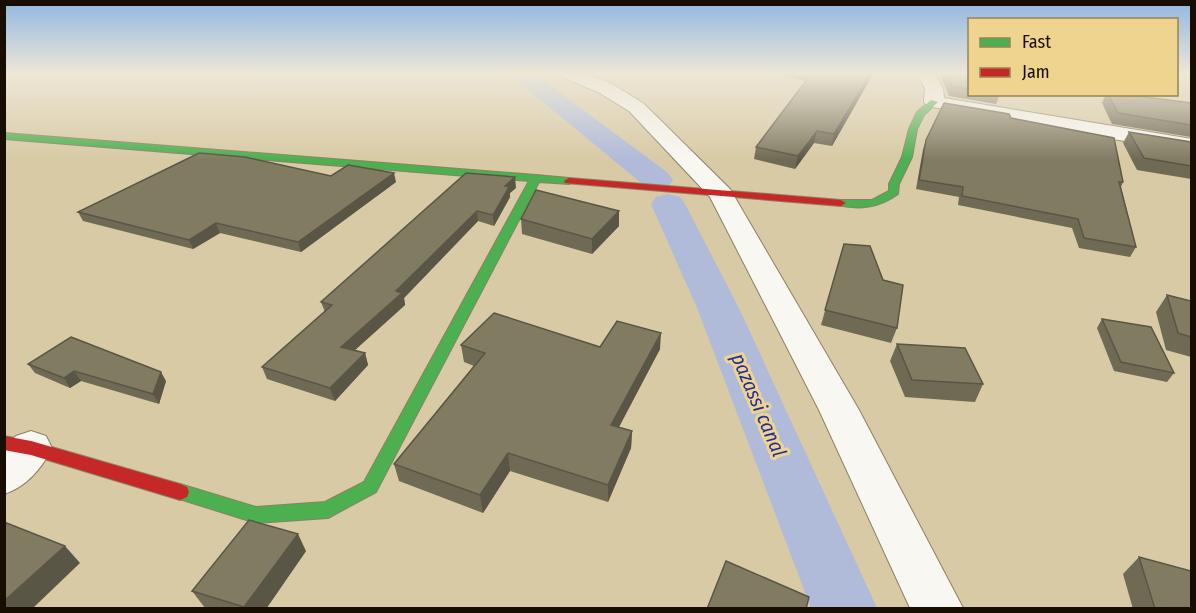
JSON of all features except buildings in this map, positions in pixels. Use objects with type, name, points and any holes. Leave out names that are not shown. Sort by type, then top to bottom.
[{"type":"street","points":[[629,103],[636,107],[721,194],[839,410],[937,609]]},
{"type":"street","points":[[4,136],[858,205],[880,203],[894,192],[894,184],[907,157],[916,121],[933,103]]},
{"type":"street","points":[[938,103],[1191,146]]},
{"type":"street","points":[[13,455],[256,514],[328,510],[370,487],[536,178]]},
{"type":"waterway","name":"pazassi canal","points":[[557,103],[657,180]]},
{"type":"waterway","name":"pazassi canal","points":[[668,204],[718,308],[844,608]]},
{"type":"traffic: fast","points":[[841,203],[875,203],[894,192],[894,184],[907,157],[913,129],[920,114],[933,103]]},
{"type":"traffic: fast","points":[[4,136],[569,181]]},
{"type":"traffic: fast","points":[[180,492],[256,515],[328,510],[370,487],[536,178]]},
{"type":"traffic: jam","points":[[569,181],[841,203]]},
{"type":"traffic: jam","points":[[4,443],[31,448],[180,492]]}]
